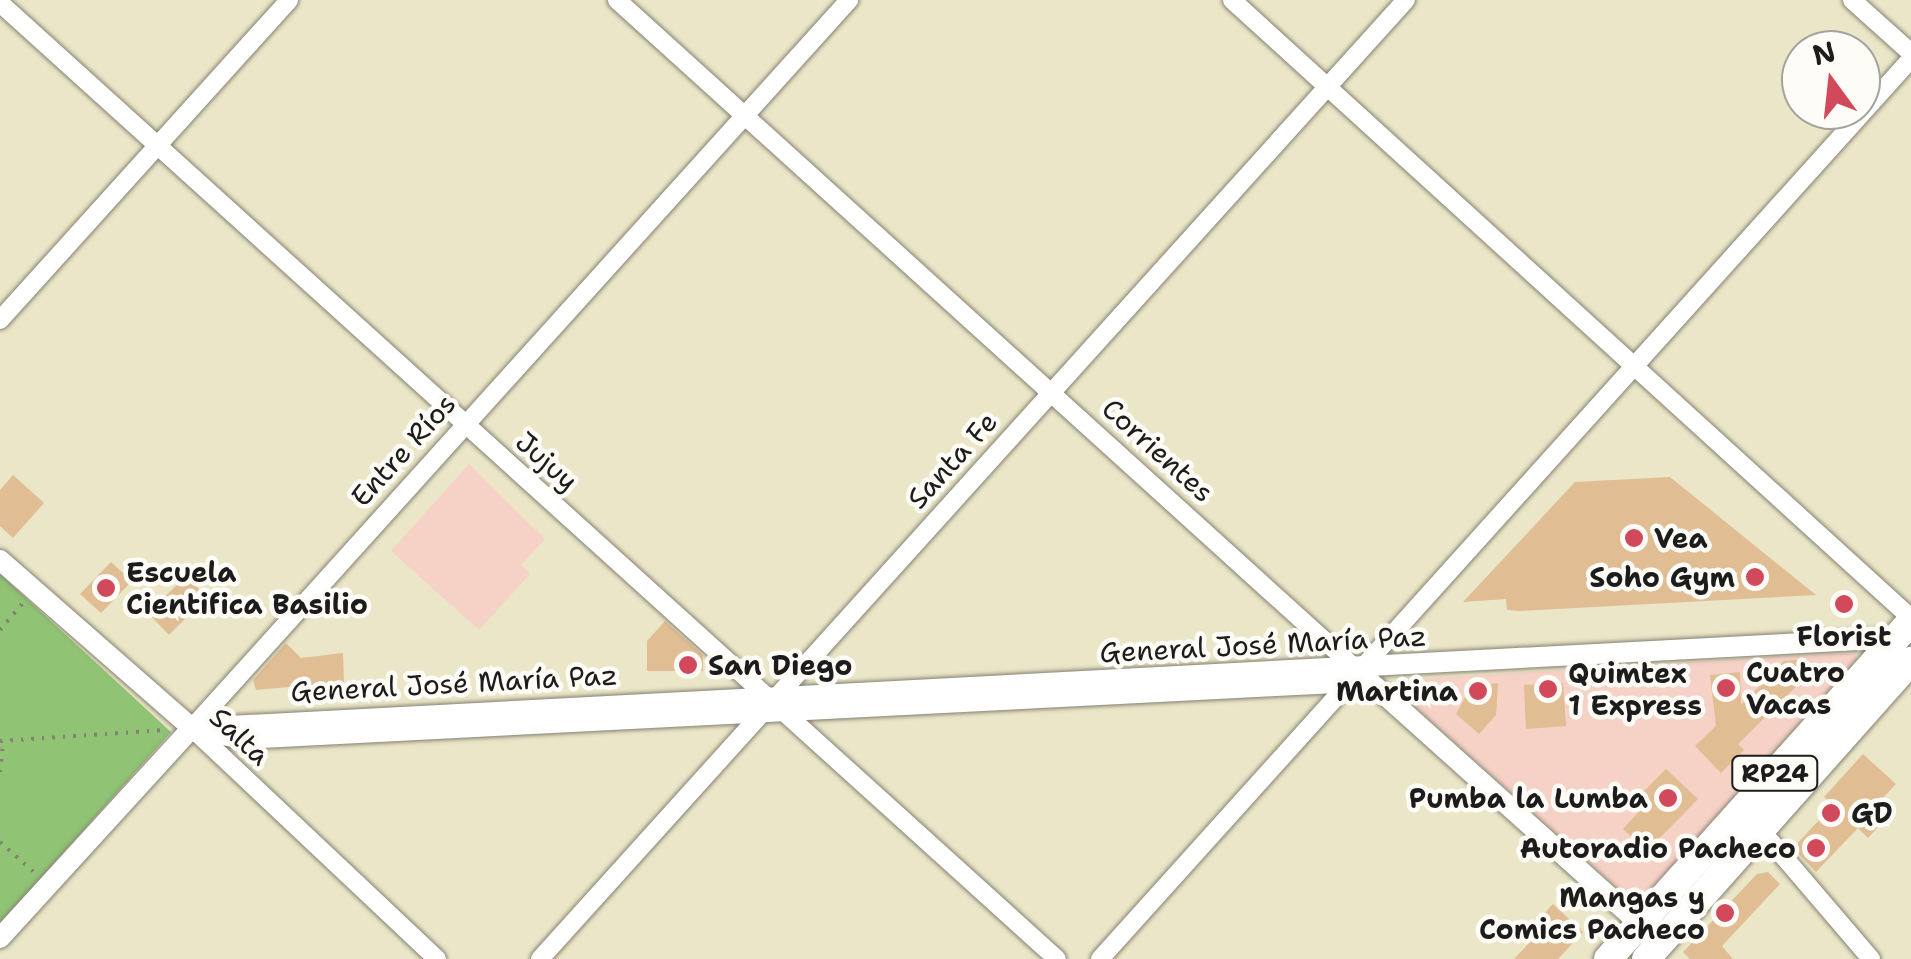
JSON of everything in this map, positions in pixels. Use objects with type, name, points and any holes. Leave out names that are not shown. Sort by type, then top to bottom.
[{"type":"main road","name":"RP24","points":[[1608,959],[1649,942],[1760,829],[1907,634]]},
{"type":"main road","name":"RP24","points":[[1649,942],[1907,634]]},
{"type":"street","points":[[0,320],[289,0]]},
{"type":"street","name":"Corrientes","points":[[618,0],[1052,390],[1358,678],[1649,942]]},
{"type":"street","name":"Entre Ríos","points":[[0,938],[849,0]]},
{"type":"street","points":[[1232,0],[1639,364],[1907,634]]},
{"type":"street","name":"Santa Fe","points":[[540,959],[1406,0]]},
{"type":"street","points":[[1100,959],[1358,678],[1911,56],[1852,0]]},
{"type":"street","name":"Jujuy","points":[[0,4],[1057,959]]},
{"type":"street","name":"Salta","points":[[0,560],[192,728],[437,959]]},
{"type":"street","name":"General José María Paz","points":[[192,728],[1358,678],[1907,634]]},
{"type":"street","points":[[1760,829],[1872,959]]},
{"type":"path","points":[[0,630],[35,590]]},
{"type":"path","points":[[0,772],[2,741],[192,728]]},
{"type":"path","points":[[0,842],[48,885]]},
{"type":"shaded area","points":[[469,464],[545,539],[521,565],[530,574],[479,630],[391,551]]},
{"type":"shaded area","points":[[1855,654],[1857,661],[1639,907],[1403,696],[1401,680]]},
{"type":"green space","points":[[0,574],[171,732],[0,924]]},
{"type":"building","points":[[13,475],[44,503],[13,538],[0,526],[0,490]]},
{"type":"building","name":"Vea","points":[[1670,477],[1816,595],[1519,611],[1507,610],[1506,599],[1463,602],[1575,482]]},
{"type":"building","name":"Escuela Cientifica Basilio","points":[[111,562],[132,581],[101,613],[80,594]]},
{"type":"building","points":[[186,576],[207,597],[169,635],[148,613]]},
{"type":"building","points":[[665,621],[703,655],[703,671],[647,671],[647,641]]},
{"type":"building","points":[[286,643],[301,658],[343,653],[344,682],[256,690],[253,680]]},
{"type":"building","points":[[1808,659],[1810,673],[1738,744],[1744,750],[1721,773],[1695,746],[1716,726],[1710,675],[1740,672],[1741,705],[1784,661]]},
{"type":"building","points":[[1498,683],[1496,715],[1479,734],[1456,714],[1471,687]]},
{"type":"building","points":[[1563,683],[1566,726],[1526,729],[1524,685]]},
{"type":"building","points":[[1863,754],[1896,784],[1880,801],[1892,812],[1868,838],[1858,828],[1816,872],[1793,848],[1833,805],[1824,797]]},
{"type":"building","name":"Pumba la Lumba","points":[[1666,769],[1698,799],[1647,851],[1623,829],[1646,804],[1638,797]]},
{"type":"building","points":[[1768,872],[1780,884],[1722,946],[1733,959],[1690,959],[1683,952],[1757,874]]},
{"type":"building","points":[[1553,904],[1583,932],[1558,959],[1514,959],[1534,938],[1528,931]]},
{"type":"place","name":"Vea","points":[[1634,538]]},
{"type":"place","name":"Soho Gym","points":[[1755,577]]},
{"type":"place","name":"Escuela Cientifica Basilio","points":[[106,588]]},
{"type":"place","name":"Florist","points":[[1844,604]]},
{"type":"place","name":"San Diego","points":[[688,665]]},
{"type":"place","name":"Cuatro Vacas","points":[[1726,688]]},
{"type":"place","name":"Quimtex 1 Express","points":[[1548,689]]},
{"type":"place","name":"Martina","points":[[1478,691]]},
{"type":"place","name":"Pumba la Lumba","points":[[1668,798]]},
{"type":"place","name":"GD","points":[[1831,813]]},
{"type":"place","name":"Autoradio Pacheco","points":[[1816,848]]},
{"type":"place","name":"Mangas y Comics Pacheco","points":[[1725,913]]}]
